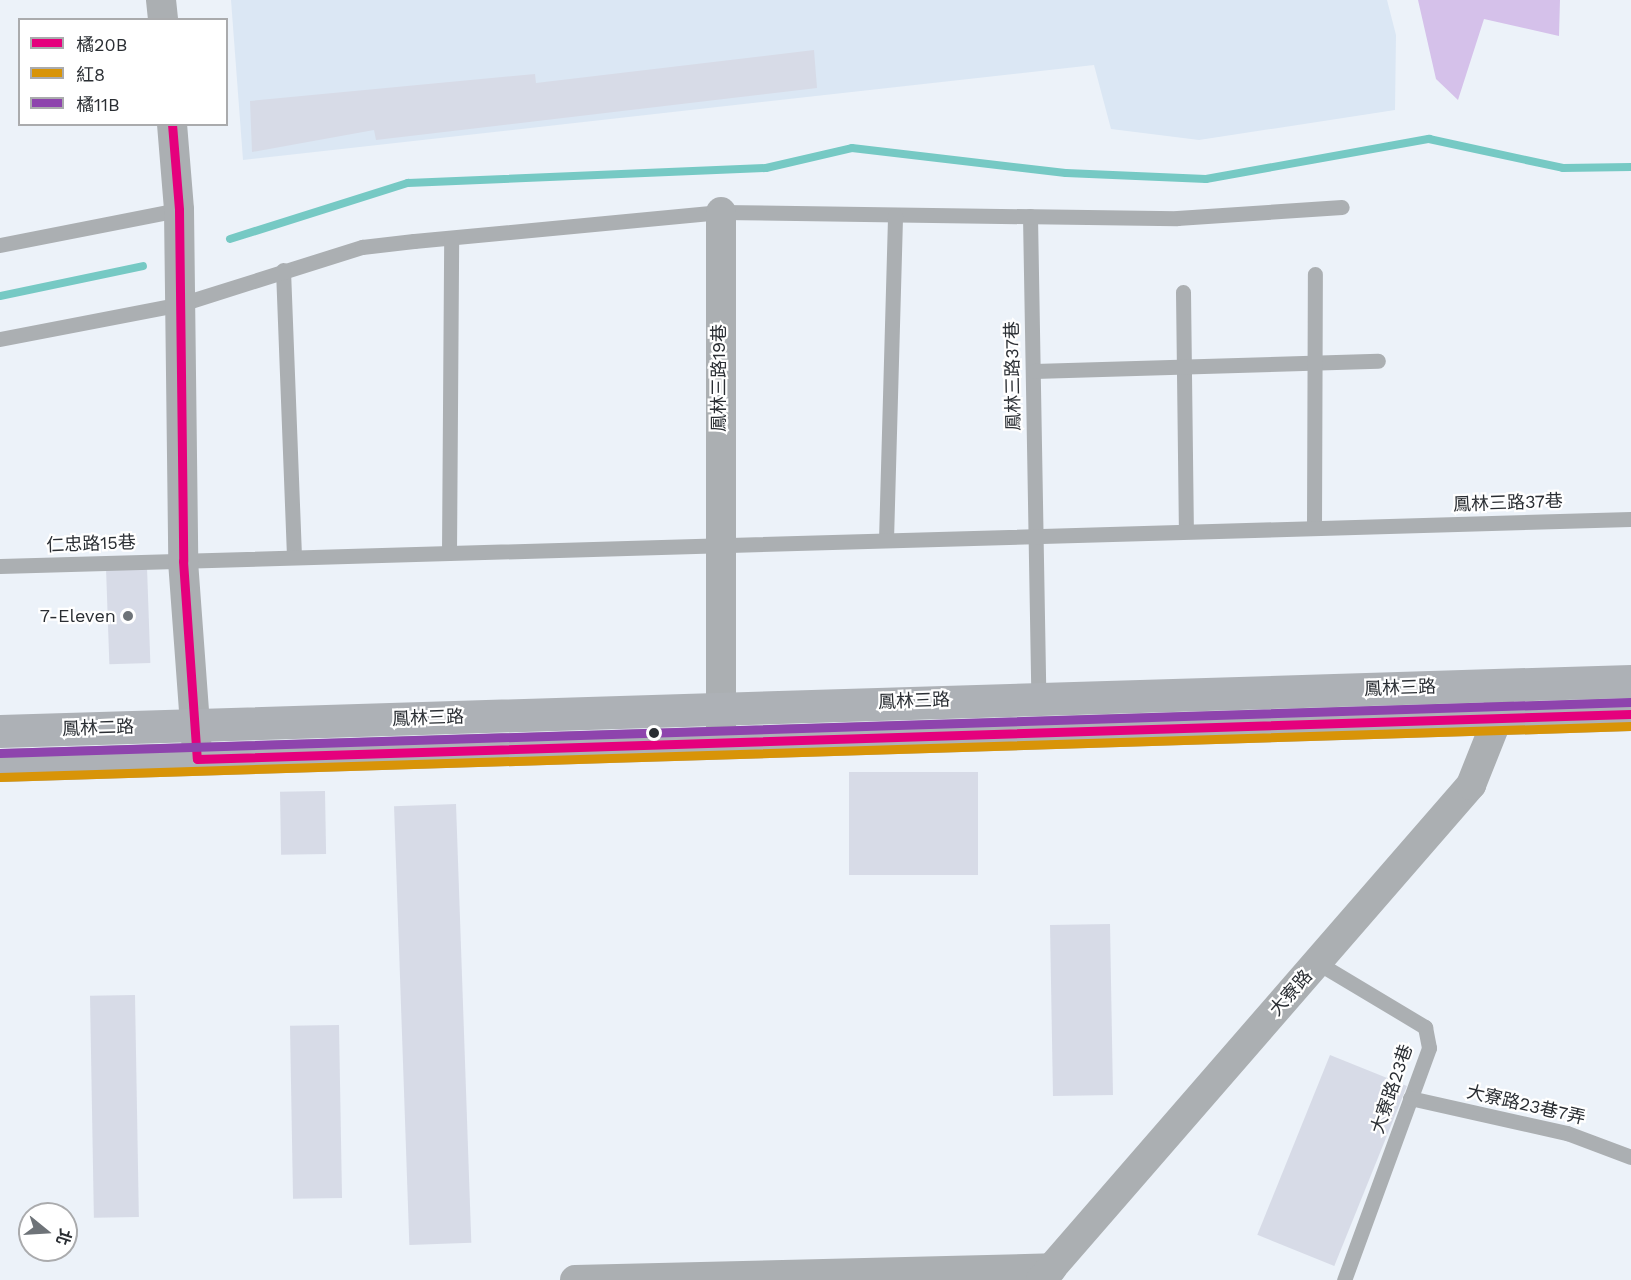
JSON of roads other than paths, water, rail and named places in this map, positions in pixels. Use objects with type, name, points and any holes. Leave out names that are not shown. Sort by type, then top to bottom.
[{"type":"main road","name":"鳳林三路","points":[[196,725],[1038,697],[1631,681]]},
{"type":"main road","name":"鳳林三路","points":[[197,759],[1631,714]]},
{"type":"main road","name":"鳳林二路","points":[[0,731],[196,725]]},
{"type":"main road","name":"鳳林二路","points":[[0,765],[197,759]]},
{"type":"street","points":[[162,0],[163,18]]},
{"type":"street","points":[[172,126],[179,210],[183,561],[197,759]]},
{"type":"street","name":"鳳林三路19巷","points":[[721,212],[718,544],[722,741]]},
{"type":"street","name":"大寮路","points":[[1047,1274],[1472,785],[1498,717],[1499,685]]},
{"type":"street","points":[[575,1280],[1047,1274]]},
{"type":"lane","points":[[0,339],[181,304],[362,247],[451,238],[721,212],[1177,218],[1342,207]]},
{"type":"lane","points":[[0,244],[179,210]]},
{"type":"lane","points":[[886,540],[895,214]]},
{"type":"lane","name":"鳳林三路37巷","points":[[1030,216],[1034,371],[1033,536],[1038,697]]},
{"type":"lane","points":[[449,553],[451,238]]},
{"type":"lane","points":[[283,270],[294,556]]},
{"type":"lane","points":[[1314,528],[1318,363],[1315,274]]},
{"type":"lane","points":[[1183,292],[1187,366],[1186,531]]},
{"type":"lane","points":[[1034,371],[1378,361]]},
{"type":"lane","name":"鳳林三路37巷","points":[[1033,536],[1631,519]]},
{"type":"lane","points":[[183,561],[1033,536]]},
{"type":"lane","name":"仁忠路15巷","points":[[0,566],[183,561]]},
{"type":"lane","name":"大寮路23巷","points":[[1318,963],[1425,1027],[1428,1048],[1344,1280]]},
{"type":"lane","name":"大寮路23巷7弄","points":[[1410,1098],[1567,1133],[1631,1157]]},
{"type":"waterway","points":[[230,239],[408,183],[766,168],[852,148],[1066,173],[1206,179],[1429,139],[1563,168],[1631,167]]},
{"type":"waterway","points":[[0,296],[143,266]]},
{"type":"place","name":"7-Eleven","points":[[128,616]]}]
